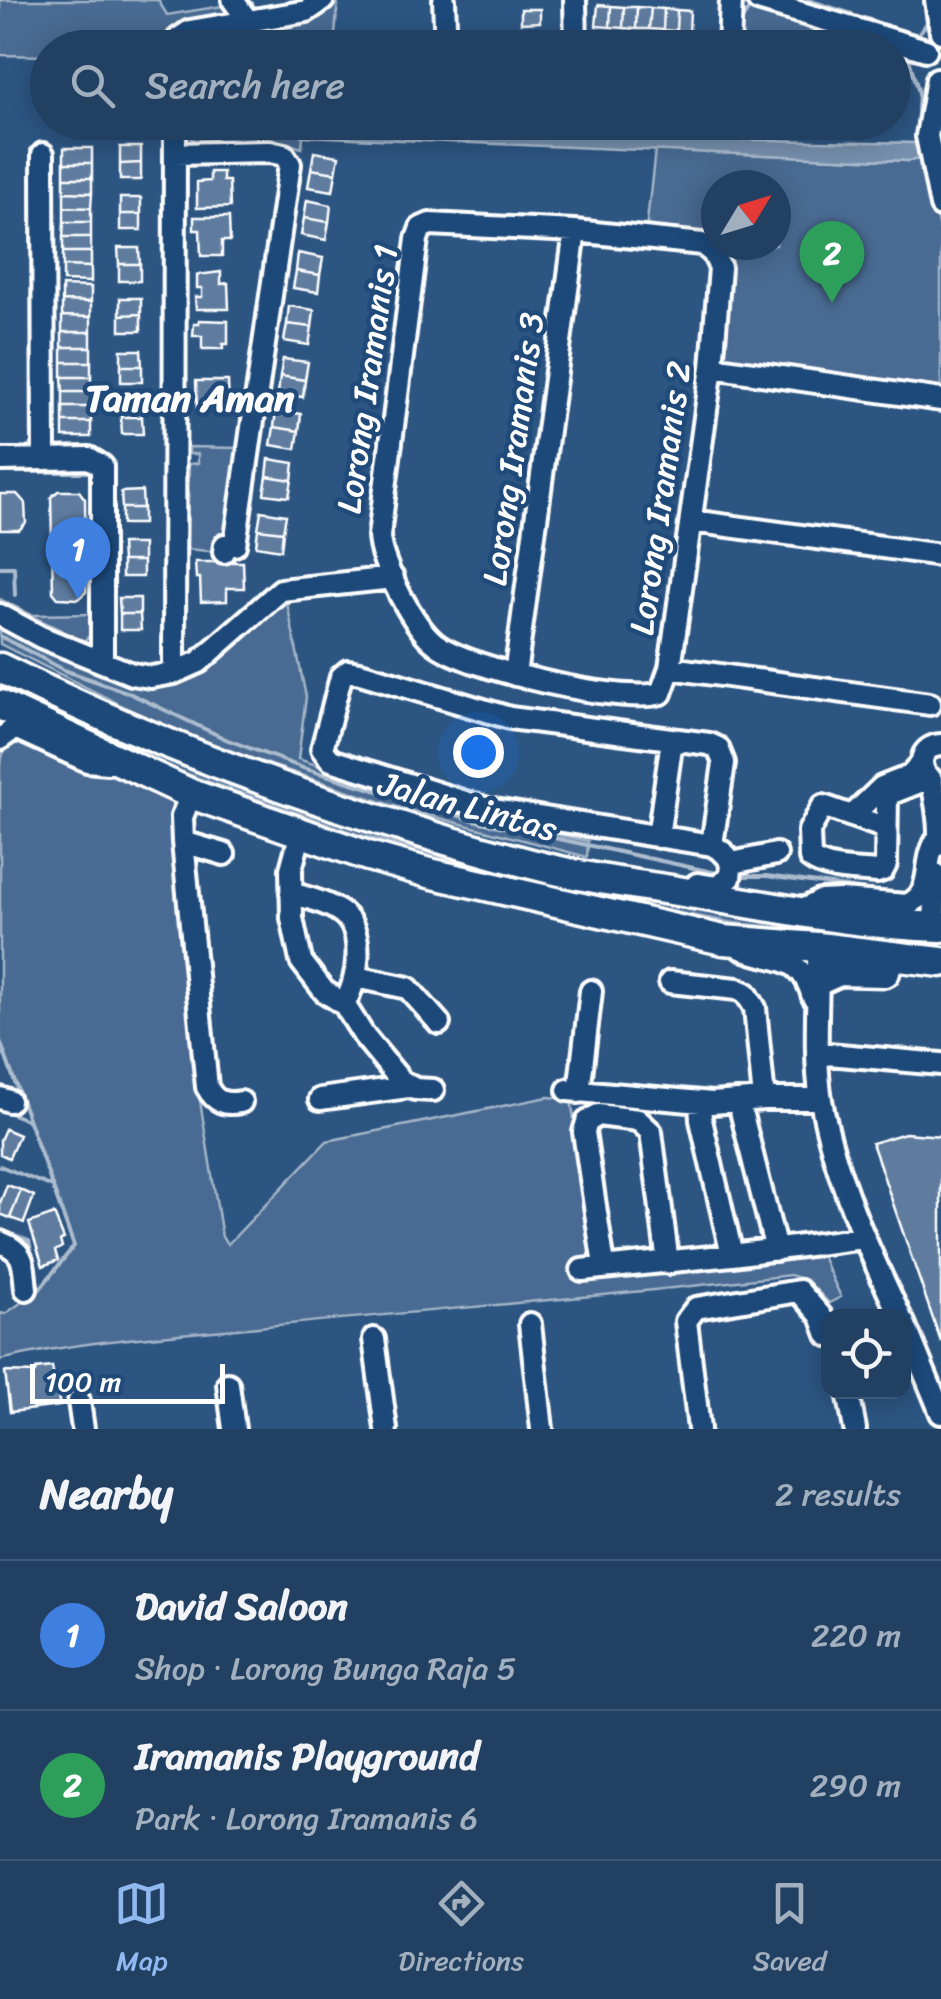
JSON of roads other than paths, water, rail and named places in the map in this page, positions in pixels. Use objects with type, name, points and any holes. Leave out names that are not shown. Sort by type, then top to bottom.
[{"type":"highway","name":"Jalan Lintas","points":[[0,668],[62,699],[237,773],[398,828],[538,866],[939,931]]},
{"type":"highway","name":"Jalan Lintas","points":[[0,705],[190,794],[368,856],[429,873],[723,940],[941,962]]},
{"type":"highway","points":[[538,866],[554,878],[616,892],[811,924],[818,931],[818,947]]},
{"type":"highway","points":[[817,992],[839,971],[941,970]]},
{"type":"street","points":[[233,0],[248,21]]},
{"type":"street","points":[[196,30],[307,11],[323,0]]},
{"type":"street","points":[[444,0],[445,30]]},
{"type":"street","points":[[575,0],[576,30]]},
{"type":"street","points":[[730,30],[731,0]]},
{"type":"street","points":[[758,0],[873,30]]},
{"type":"street","points":[[936,0],[941,32]]},
{"type":"street","points":[[934,46],[926,68],[939,79],[928,119],[928,136],[941,206]]},
{"type":"street","points":[[174,673],[176,140]]},
{"type":"street","points":[[176,154],[270,152],[284,155],[290,164],[235,545],[225,545],[224,552]]},
{"type":"street","points":[[43,154],[44,459]]},
{"type":"street","name":"Lorong Iramanis 1","points":[[590,690],[515,675],[448,652],[434,643],[383,560],[379,536],[421,228],[441,224],[701,244]]},
{"type":"street","name":"Lorong Iramanis 3","points":[[515,675],[576,232]]},
{"type":"street","name":"Lorong Iramanis 2","points":[[590,690],[649,697],[662,693],[670,668],[712,367],[720,268],[716,260]]},
{"type":"street","points":[[712,367],[941,400]]},
{"type":"street","points":[[0,460],[90,458],[102,466],[102,661]]},
{"type":"street","points":[[692,520],[941,556]]},
{"type":"street","points":[[0,615],[41,637],[132,674],[150,676],[174,673],[199,662],[281,590],[393,578]]},
{"type":"street","points":[[0,654],[28,668],[62,699]]},
{"type":"street","points":[[670,668],[930,704]]},
{"type":"street","points":[[634,883],[653,877],[716,887],[730,878],[732,863],[726,852],[712,844],[488,809],[331,760],[322,748],[341,677],[348,671],[510,718],[709,744],[723,755],[712,844]]},
{"type":"street","points":[[581,726],[590,690]]},
{"type":"street","points":[[0,738],[15,728],[87,761],[125,765]]},
{"type":"street","points":[[658,838],[672,740]]},
{"type":"street","points":[[939,931],[940,827],[927,749],[941,746]]},
{"type":"street","points":[[853,815],[882,787],[910,776],[931,775]]},
{"type":"street","points":[[886,828],[822,806],[809,831],[810,858],[816,864],[834,867],[883,870],[886,864],[888,795],[931,775]]},
{"type":"street","points":[[190,794],[182,817],[183,842],[207,1086],[213,1098],[227,1104],[241,1102]]},
{"type":"street","points":[[301,832],[291,869],[293,929],[301,961],[324,991],[344,1004],[364,1036],[408,1087]]},
{"type":"street","points":[[183,842],[224,854]]},
{"type":"street","points":[[802,910],[820,901],[907,905],[915,902],[926,884],[930,848],[940,852]]},
{"type":"street","points":[[732,863],[776,854]]},
{"type":"street","points":[[291,892],[340,912],[350,922],[355,936],[356,977],[344,1004]]},
{"type":"street","points":[[723,940],[756,955],[791,962],[817,992]]},
{"type":"street","points":[[818,947],[817,1053],[821,1099],[846,1228],[830,1242]]},
{"type":"street","points":[[356,977],[408,988],[438,1022]]},
{"type":"street","points":[[670,982],[737,989],[752,1000],[764,1099]]},
{"type":"street","points":[[591,991],[573,1091],[700,1102],[821,1099]]},
{"type":"street","points":[[817,1053],[941,1064]]},
{"type":"street","points":[[320,1099],[408,1087],[433,1090]]},
{"type":"street","points":[[700,1102],[732,1255]]},
{"type":"street","points":[[740,1103],[776,1250]]},
{"type":"street","points":[[604,1266],[584,1132],[587,1122],[598,1115],[638,1120],[650,1132],[668,1263]]},
{"type":"street","points":[[836,1166],[863,1238],[897,1309]]},
{"type":"street","points":[[582,1270],[863,1238]]},
{"type":"street","points":[[0,1242],[16,1248],[22,1257],[26,1289]]},
{"type":"street","points":[[699,1429],[686,1321],[696,1308],[799,1290],[821,1316]]},
{"type":"street","points":[[530,1324],[542,1429]]},
{"type":"street","points":[[374,1339],[386,1429]]},
{"type":"street","points":[[911,1341],[941,1413]]},
{"type":"street","points":[[228,1384],[234,1429]]},
{"type":"street","points":[[849,1399],[855,1429]]},
{"type":"street","points":[[79,1401],[83,1429]]},
{"type":"waterway","points":[[252,3],[254,8],[306,0]]},
{"type":"waterway","points":[[808,0],[852,14]]},
{"type":"waterway","points":[[911,34],[917,36],[927,23],[924,0]]},
{"type":"waterway","points":[[740,23],[750,7],[755,8]]},
{"type":"waterway","points":[[864,18],[899,30]]},
{"type":"waterway","points":[[797,22],[821,30]]},
{"type":"waterway","points":[[911,66],[919,93],[916,146]]},
{"type":"waterway","points":[[0,449],[26,449],[32,444],[31,148]]},
{"type":"waterway","points":[[0,472],[86,472]]},
{"type":"waterway","points":[[0,567],[14,567],[15,595]]},
{"type":"waterway","points":[[0,602],[72,636]]},
{"type":"waterway","points":[[0,636],[64,670],[129,693],[228,740],[303,768],[480,822],[717,873]]},
{"type":"waterway","points":[[741,876],[767,876],[903,895]]},
{"type":"waterway","points":[[0,1041],[74,1246],[39,1290]]},
{"type":"waterway","points":[[0,1109],[29,1121]]},
{"type":"waterway","points":[[0,1166],[53,1187]]},
{"type":"waterway","points":[[0,1229],[29,1241],[39,1290]]},
{"type":"place","name":"Iramanis Playground","points":[[832,303]]},
{"type":"place","name":"David Saloon","points":[[78,599]]},
{"type":"district","name":"Taman Aman","points":[[190,398]]}]
